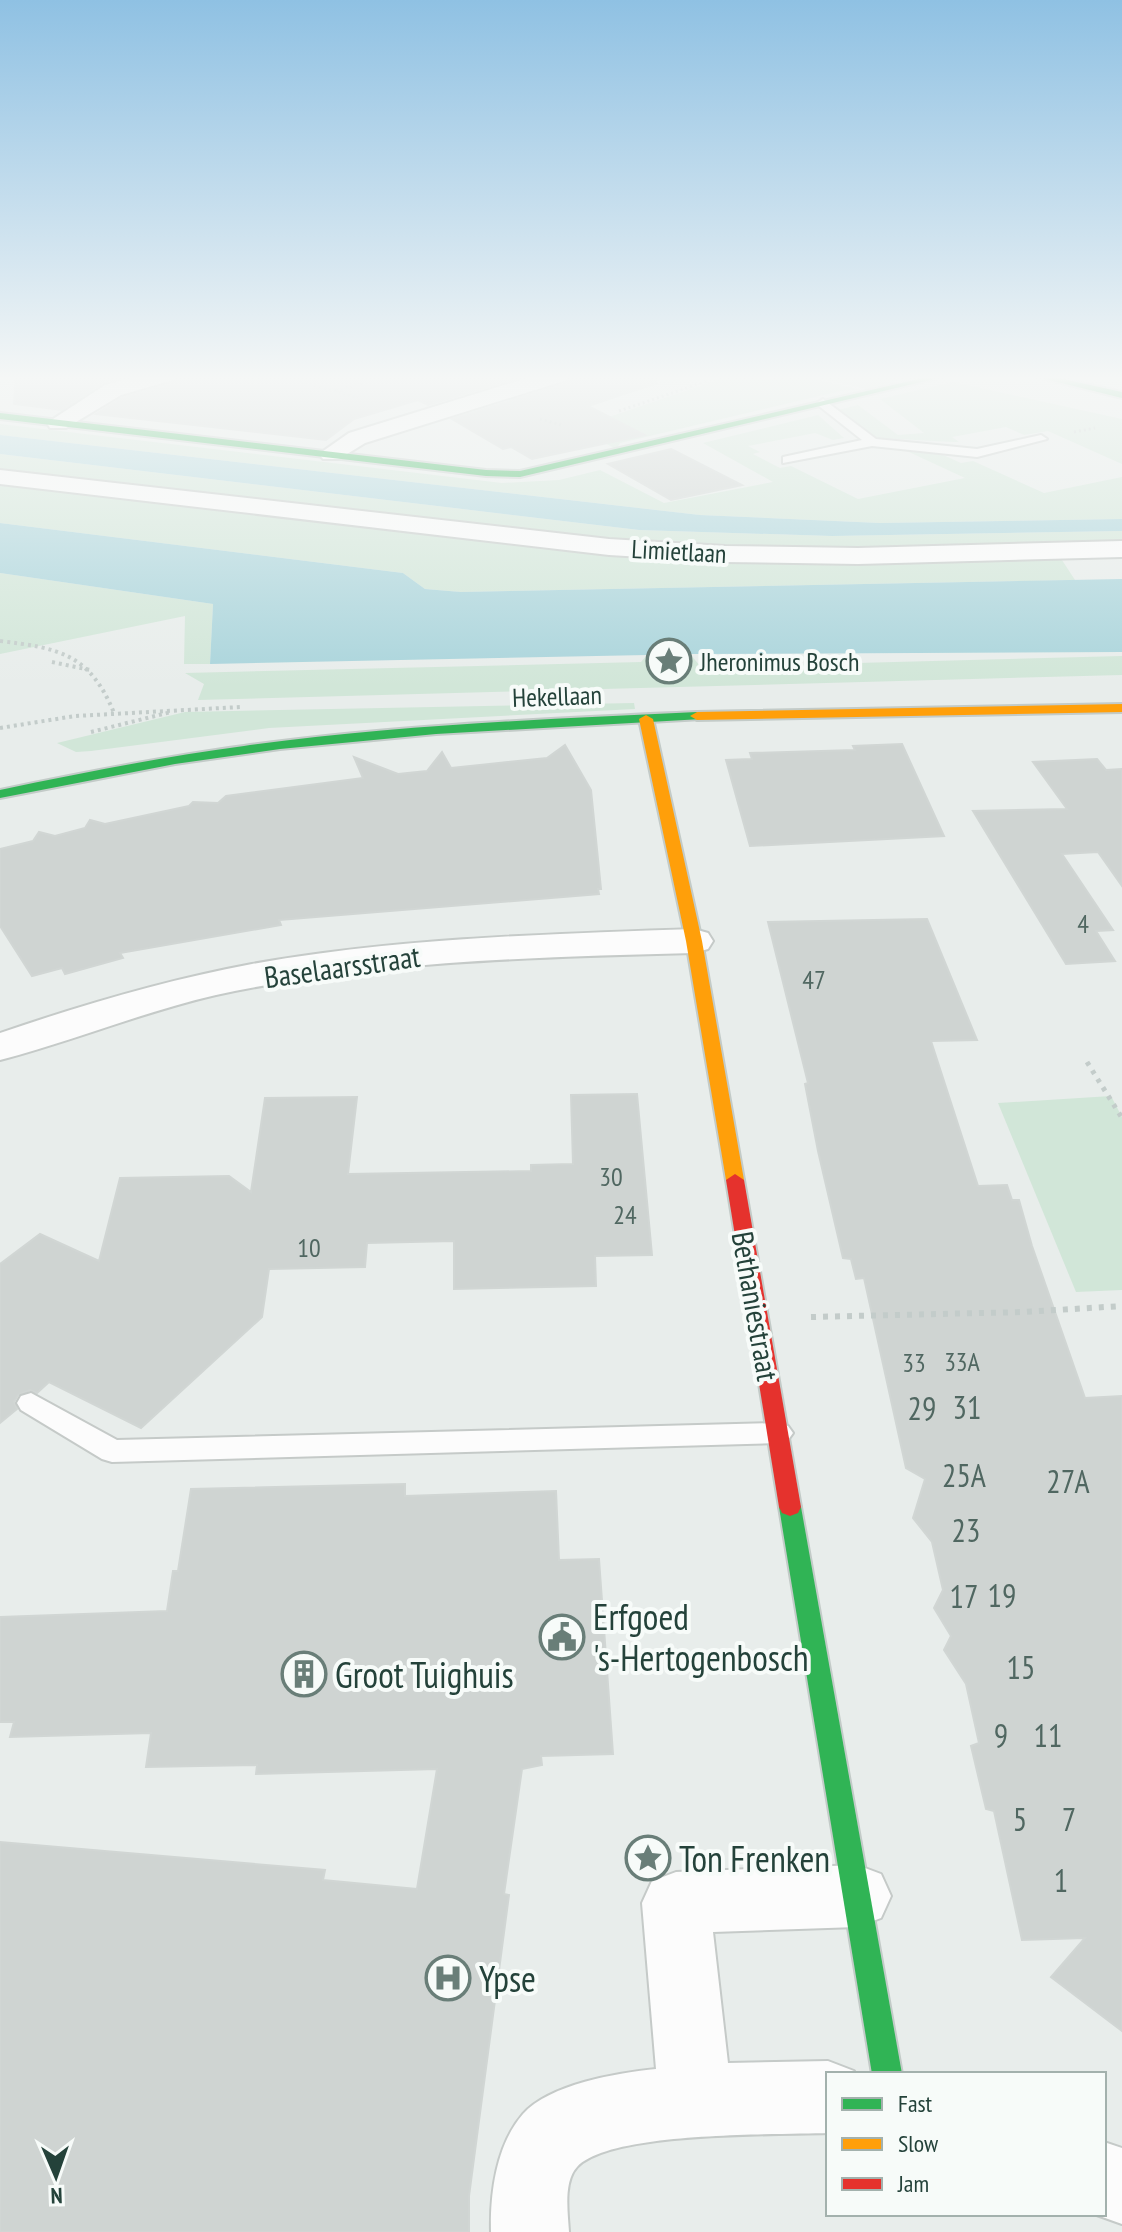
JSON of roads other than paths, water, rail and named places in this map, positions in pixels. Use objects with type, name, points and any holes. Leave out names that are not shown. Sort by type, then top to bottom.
[{"type":"street","name":"Limietlaan","points":[[19,479],[609,547],[696,553],[858,556],[1122,549]]},
{"type":"street","name":"Hekellaan","points":[[0,794],[175,760],[253,749],[494,725],[1122,708]]},
{"type":"street","name":"Bethaniestraat","points":[[646,719],[694,941],[887,2072]]},
{"type":"street","name":"Baselaarsstraat","points":[[0,1047],[64,1024],[285,970],[389,957],[514,947],[694,941]]},
{"type":"street","points":[[696,2103],[676,1903],[857,1896]]},
{"type":"street","points":[[530,2232],[534,2166],[553,2137],[580,2119],[696,2103],[826,2097]]},
{"type":"lane","points":[[31,1403],[112,1451],[778,1433]]},
{"type":"water","points":[[212,479],[386,479],[700,515],[880,523],[1122,519],[1122,531],[832,536],[639,530]]},
{"type":"water","points":[[0,523],[403,573],[425,589],[461,592],[1122,579],[1122,652],[690,654],[673,651],[647,655],[210,664],[213,604],[0,573]]},
{"type":"place","name":"Jheronimus Bosch","points":[[669,661]]},
{"type":"place","name":"Erfgoed 's-Hertogenbosch","points":[[562,1637]]},
{"type":"place","name":"Groot Tuighuis","points":[[304,1674]]},
{"type":"place","name":"Ton Frenken","points":[[648,1858]]},
{"type":"place","name":"Ypse","points":[[448,1978]]}]
